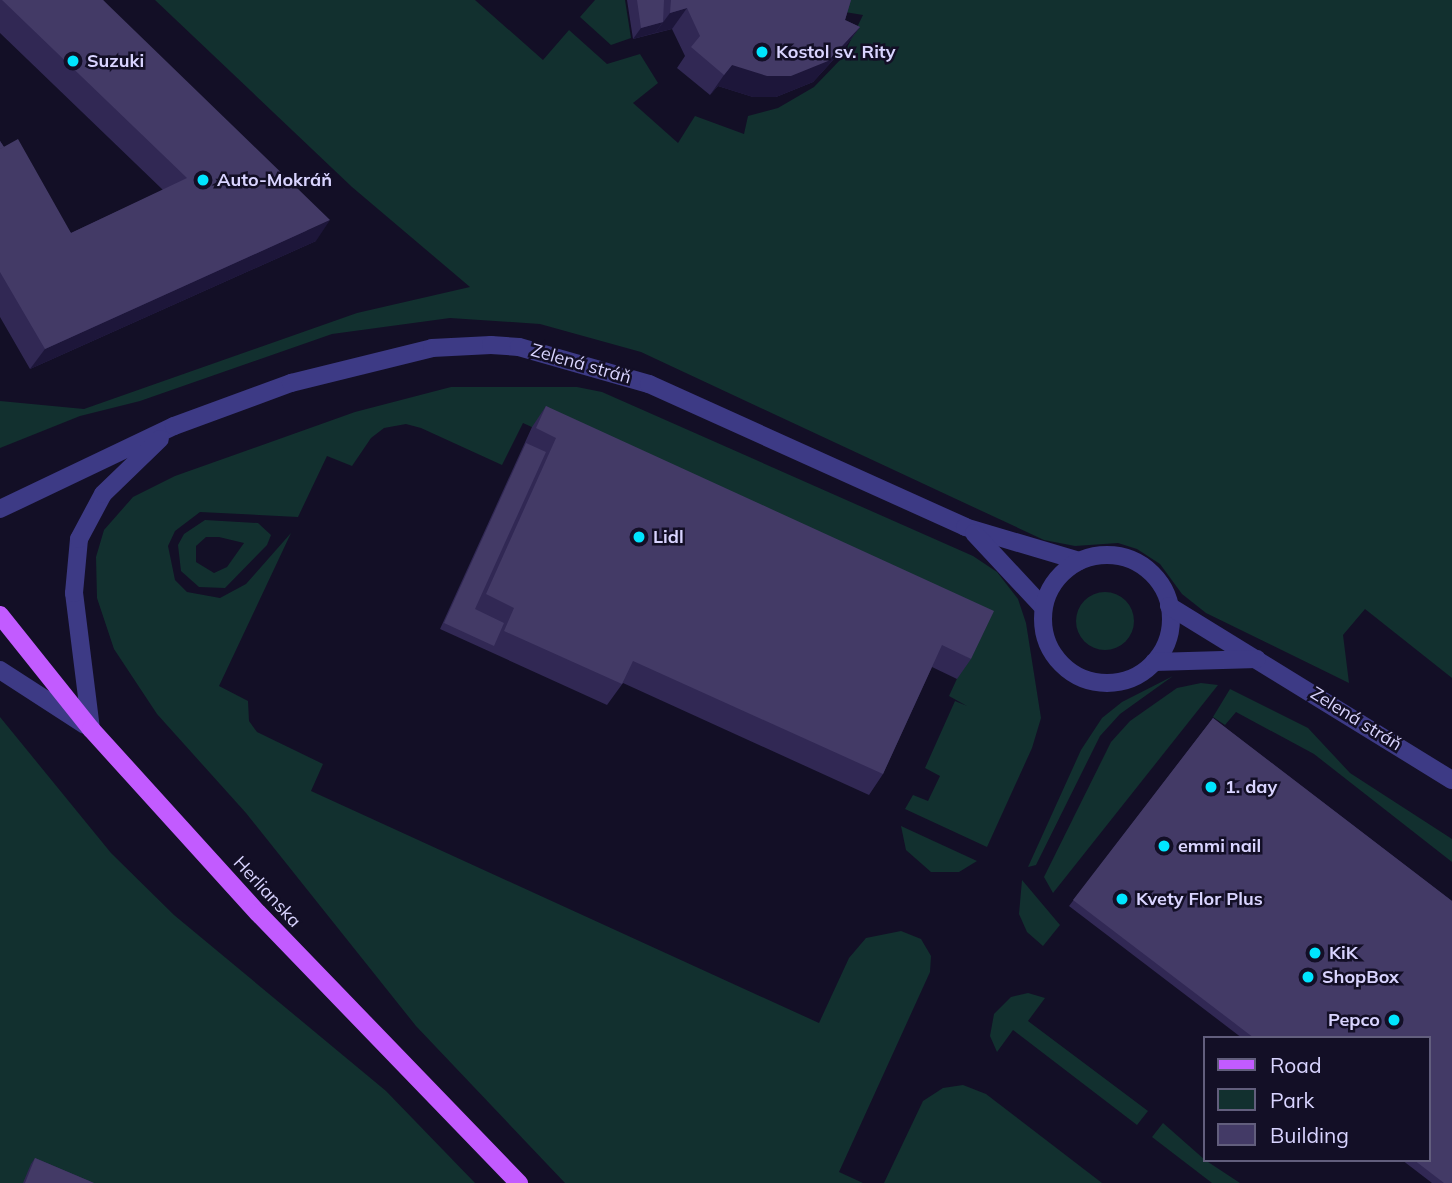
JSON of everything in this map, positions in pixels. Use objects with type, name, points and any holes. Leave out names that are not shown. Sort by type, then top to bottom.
[{"type":"main road","name":"Herlianska","points":[[0,615],[91,729],[258,914],[519,1183]]},
{"type":"street","name":"Zelená stráň","points":[[0,509],[174,426],[291,383],[399,354],[461,345],[519,347],[621,374],[695,402],[969,528],[1079,561],[1117,555],[1135,562],[1151,573],[1169,606],[1260,659],[1452,780]]},
{"type":"street","points":[[91,729],[74,593],[79,539],[103,494],[123,470],[174,426]]},
{"type":"street","name":"Zelená stráň","points":[[969,528],[998,554],[1043,607]]},
{"type":"street","points":[[1079,561],[1063,572],[1043,607],[1048,645],[1075,675],[1117,683],[1154,662],[1165,645],[1169,606]]},
{"type":"street","points":[[1154,662],[1260,659]]},
{"type":"street","points":[[0,670],[91,729]]},
{"type":"green space","points":[[155,0],[475,0],[543,60],[569,30],[607,64],[640,54],[658,83],[633,103],[678,143],[695,116],[744,134],[748,116],[778,108],[814,87],[842,58],[863,15],[845,12],[846,0],[1452,0],[1452,678],[1365,609],[1343,635],[1349,683],[1206,613],[1182,594],[1160,564],[1137,549],[1118,543],[1075,546],[1044,540],[641,352],[540,324],[450,318],[332,334],[140,401],[80,416],[0,448],[0,401],[84,409],[357,313],[470,287],[352,187]]},
{"type":"green space","points":[[595,0],[625,0],[631,38],[611,45],[580,17]]},
{"type":"green space","points":[[451,387],[577,387],[602,392],[973,556],[997,572],[1018,599],[1026,623],[1041,718],[1032,748],[987,847],[905,809],[913,795],[928,801],[940,776],[925,768],[955,701],[967,706],[949,696],[979,631],[523,423],[502,465],[421,428],[406,424],[384,428],[371,438],[352,466],[327,456],[298,517],[200,512],[175,531],[168,546],[175,580],[187,592],[220,598],[246,584],[291,533],[219,686],[248,701],[249,721],[257,732],[323,764],[311,791],[819,1023],[849,958],[866,938],[901,931],[921,939],[931,956],[930,972],[839,1172],[863,1183],[565,1183],[416,1026],[246,813],[157,714],[114,649],[97,598],[96,557],[104,530],[133,497],[175,476],[355,412]]},
{"type":"green space","points":[[205,520],[258,523],[271,535],[267,545],[225,588],[199,587],[181,571],[178,545],[184,534]],"holes":[[[206,537],[244,543],[227,567],[214,573],[196,562],[196,546]]]},
{"type":"green space","points":[[1099,592],[1111,592],[1121,596],[1130,605],[1134,627],[1126,642],[1111,650],[1099,650],[1089,646],[1080,637],[1076,627],[1076,615],[1080,605],[1089,596]]},
{"type":"green space","points":[[1173,676],[1120,714],[1100,736],[1036,865],[1028,867],[1081,750],[1102,718],[1122,702]]},
{"type":"green space","points":[[1201,683],[1218,685],[1053,893],[1044,877],[1111,742],[1130,721],[1177,688]]},
{"type":"green space","points":[[1230,689],[1308,728],[1350,773],[1452,839],[1452,862],[1314,754],[1236,712],[1225,725],[1213,717]]},
{"type":"green space","points":[[0,717],[111,853],[174,915],[386,1091],[475,1183],[0,1183]]},
{"type":"green space","points":[[901,826],[977,861],[959,872],[931,872],[906,850]]},
{"type":"green space","points":[[1022,880],[1060,925],[1043,946],[1027,932],[1019,914]]},
{"type":"green space","points":[[1028,993],[1045,998],[1028,1021],[1148,1111],[1137,1125],[1013,1030],[997,1052],[990,1036],[994,1014],[1011,997]]},
{"type":"green space","points":[[963,1085],[986,1094],[1102,1183],[884,1183],[923,1101],[943,1088]]},
{"type":"green space","points":[[1163,1123],[1204,1162],[1240,1183],[1212,1183],[1152,1137]]},
{"type":"building","name":"Auto-Mokráň","points":[[2,0],[103,0],[330,220],[45,349],[0,272],[0,149],[18,139],[71,233],[187,178]]},
{"type":"building","points":[[637,0],[664,0],[663,22],[641,28]]},
{"type":"building","name":"Kostol sv. Rity","points":[[671,0],[851,0],[845,20],[860,27],[828,61],[791,76],[767,76],[732,65],[724,75],[691,47],[700,36],[687,8],[670,13]]},
{"type":"building","name":"Lidl","points":[[546,406],[994,611],[971,659],[942,645],[883,774],[633,661],[622,684],[504,631],[514,608],[486,594],[556,438],[536,428]]},
{"type":"building","points":[[526,443],[546,452],[475,609],[504,623],[494,646],[444,623]]},
{"type":"building","name":"ShopBox","points":[[1213,718],[1452,901],[1452,1183],[1444,1183],[1417,1162],[1431,1162],[1431,1036],[1251,1036],[1073,900]]},
{"type":"building","points":[[35,1158],[94,1183],[25,1183]]},
{"type":"place","name":"Kostol sv. Rity","points":[[762,52]]},
{"type":"place","name":"Suzuki","points":[[73,61]]},
{"type":"place","name":"Auto-Mokráň","points":[[203,180]]},
{"type":"place","name":"Lidl","points":[[639,537]]},
{"type":"place","name":"1. day","points":[[1211,787]]},
{"type":"place","name":"emmi nail","points":[[1164,846]]},
{"type":"place","name":"Kvety Flor Plus","points":[[1122,899]]},
{"type":"place","name":"KiK","points":[[1315,953]]},
{"type":"place","name":"ShopBox","points":[[1308,977]]},
{"type":"place","name":"Pepco","points":[[1394,1020]]}]
